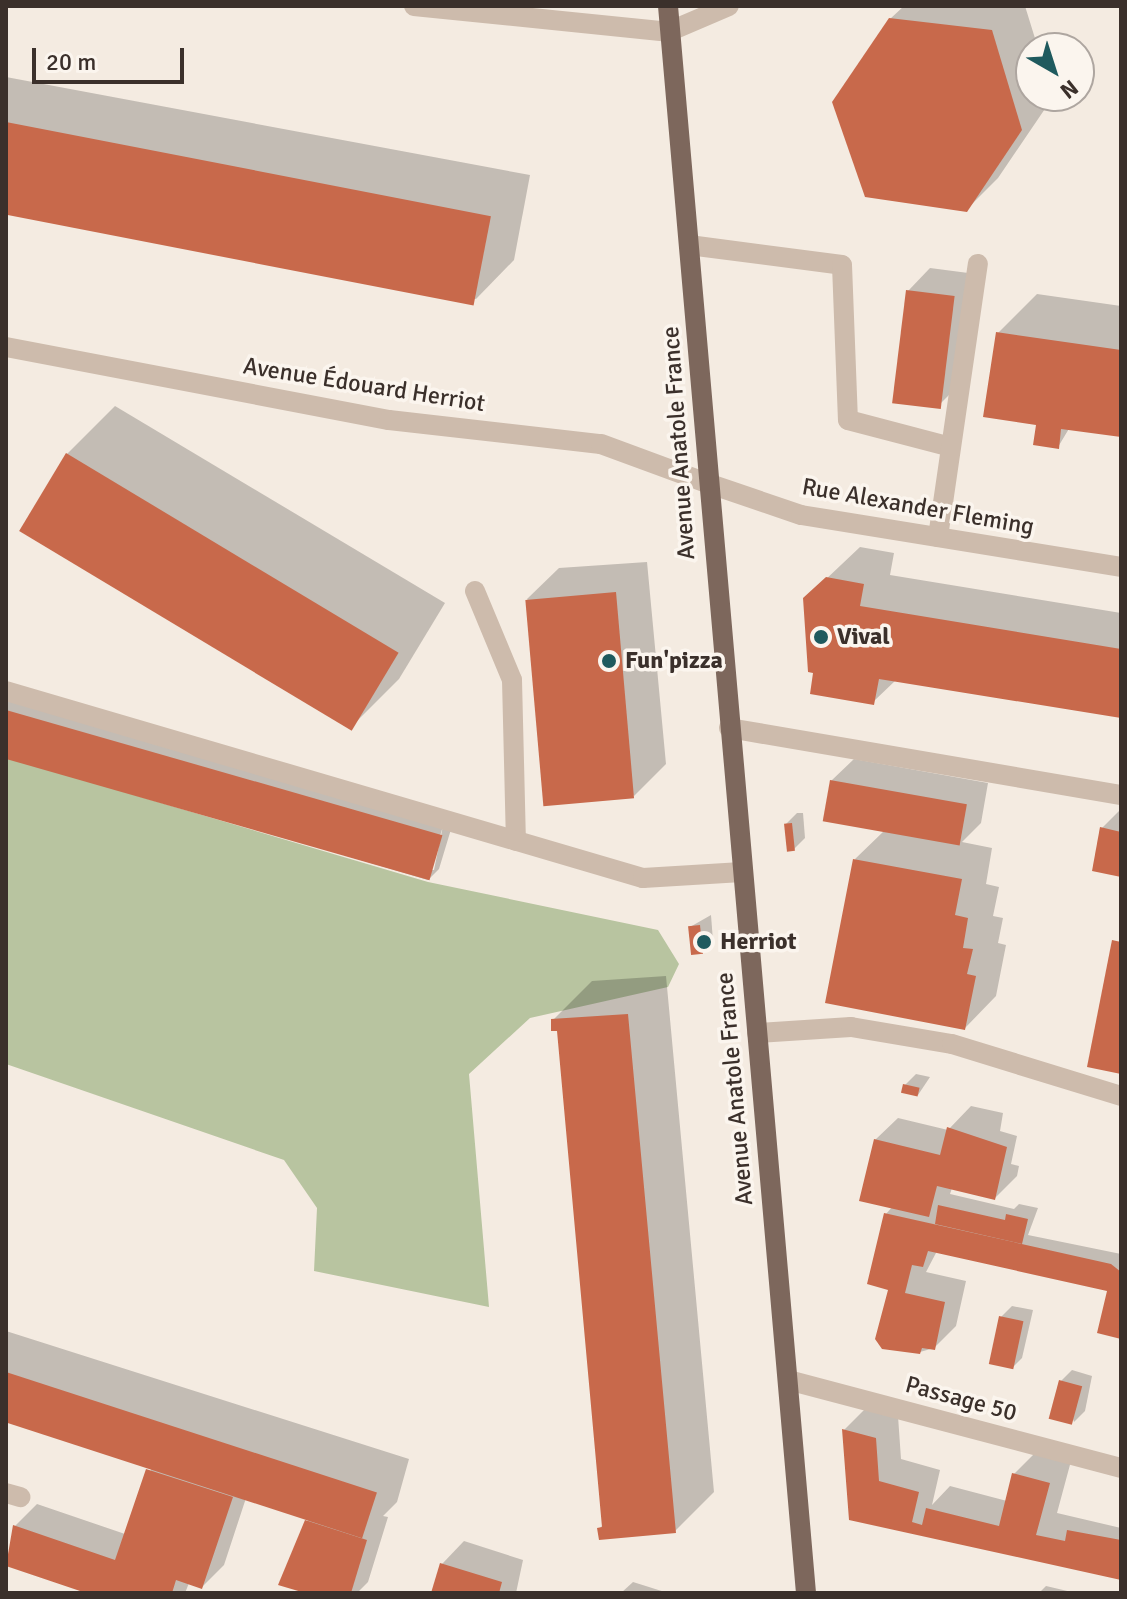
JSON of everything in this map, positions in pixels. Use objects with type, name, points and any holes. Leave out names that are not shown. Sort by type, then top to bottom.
[{"type":"main road","name":"Avenue Anatole France","points":[[668,6],[806,1593]]},
{"type":"street","points":[[414,6],[668,32],[729,6]]},
{"type":"street","points":[[689,245],[842,265],[848,420],[951,447]]},
{"type":"street","points":[[938,537],[978,264]]},
{"type":"street","name":"Avenue Édouard Herriot","points":[[6,347],[389,420],[601,444],[710,484]]},
{"type":"street","name":"Rue Alexander Fleming","points":[[710,484],[801,515],[1121,567]]},
{"type":"street","points":[[475,591],[512,680],[516,841]]},
{"type":"street","points":[[6,691],[643,878],[742,872]]},
{"type":"street","points":[[729,728],[1121,795]]},
{"type":"street","points":[[757,1033],[851,1027],[952,1044],[1121,1096]]},
{"type":"street","name":"Passage 50","points":[[788,1380],[1121,1468]]},
{"type":"green space","points":[[6,757],[428,882],[658,930],[679,964],[668,987],[530,1018],[469,1074],[489,1307],[314,1271],[317,1208],[284,1160],[6,1064]]},
{"type":"building","points":[[889,18],[992,30],[1022,130],[967,212],[865,197],[832,102]]},
{"type":"building","points":[[6,122],[491,216],[474,306],[6,215]]},
{"type":"building","points":[[906,290],[955,296],[941,409],[892,403]]},
{"type":"building","points":[[996,332],[1121,350],[1121,437],[1061,429],[1059,449],[1033,445],[1036,425],[983,417]]},
{"type":"building","points":[[66,453],[399,653],[352,731],[19,531]]},
{"type":"building","points":[[826,577],[864,584],[860,606],[1121,649],[1121,718],[879,679],[874,705],[810,694],[813,673],[808,672],[803,598]]},
{"type":"building","points":[[616,592],[634,798],[543,806],[525,600]]},
{"type":"building","points":[[6,710],[442,835],[429,880],[6,759]]},
{"type":"building","points":[[830,780],[967,804],[960,845],[823,821]]},
{"type":"building","points":[[792,823],[795,851],[787,852],[784,824]]},
{"type":"building","points":[[1100,827],[1121,832],[1121,877],[1092,871]]},
{"type":"building","points":[[853,859],[962,879],[955,915],[968,918],[963,948],[973,949],[967,974],[976,976],[965,1030],[825,1003]]},
{"type":"building","points":[[700,925],[703,954],[691,955],[688,926]]},
{"type":"building","points":[[1112,940],[1121,942],[1121,1074],[1087,1067]]},
{"type":"building","points":[[628,1014],[676,1533],[599,1540],[597,1528],[602,1527],[557,1031],[551,1031],[551,1019]]},
{"type":"building","points":[[903,1084],[920,1088],[918,1097],[901,1093]]},
{"type":"building","points":[[947,1127],[1007,1147],[995,1200],[937,1186],[929,1217],[859,1201],[874,1139],[940,1155]]},
{"type":"building","points":[[938,1205],[1005,1220],[1006,1214],[1028,1219],[1022,1244],[935,1224]]},
{"type":"building","points":[[884,1213],[1111,1264],[1121,1272],[1121,1339],[1097,1333],[1107,1291],[928,1251],[923,1267],[912,1265],[905,1293],[945,1302],[935,1350],[922,1348],[920,1354],[882,1349],[875,1339],[888,1290],[867,1284]]},
{"type":"building","points":[[999,1316],[1023,1321],[1013,1369],[989,1364]]},
{"type":"building","points":[[6,1372],[377,1493],[362,1538],[6,1422]]},
{"type":"building","points":[[1059,1380],[1082,1386],[1072,1425],[1049,1419]]},
{"type":"building","points":[[842,1429],[876,1438],[879,1481],[919,1492],[912,1522],[922,1525],[926,1508],[999,1526],[1012,1473],[1050,1483],[1036,1535],[1065,1541],[1067,1530],[1121,1540],[1121,1580],[849,1520]]},
{"type":"building","points":[[146,1469],[233,1497],[202,1589],[176,1580],[172,1593],[86,1593],[6,1566],[13,1525],[115,1560]]},
{"type":"building","points":[[305,1520],[367,1540],[351,1593],[305,1593],[278,1585]]},
{"type":"building","points":[[440,1563],[502,1582],[499,1593],[431,1593]]},
{"type":"place","name":"Vival","points":[[821,637]]},
{"type":"place","name":"Fun'pizza","points":[[609,661]]},
{"type":"place","name":"Herriot","points":[[704,942]]}]
